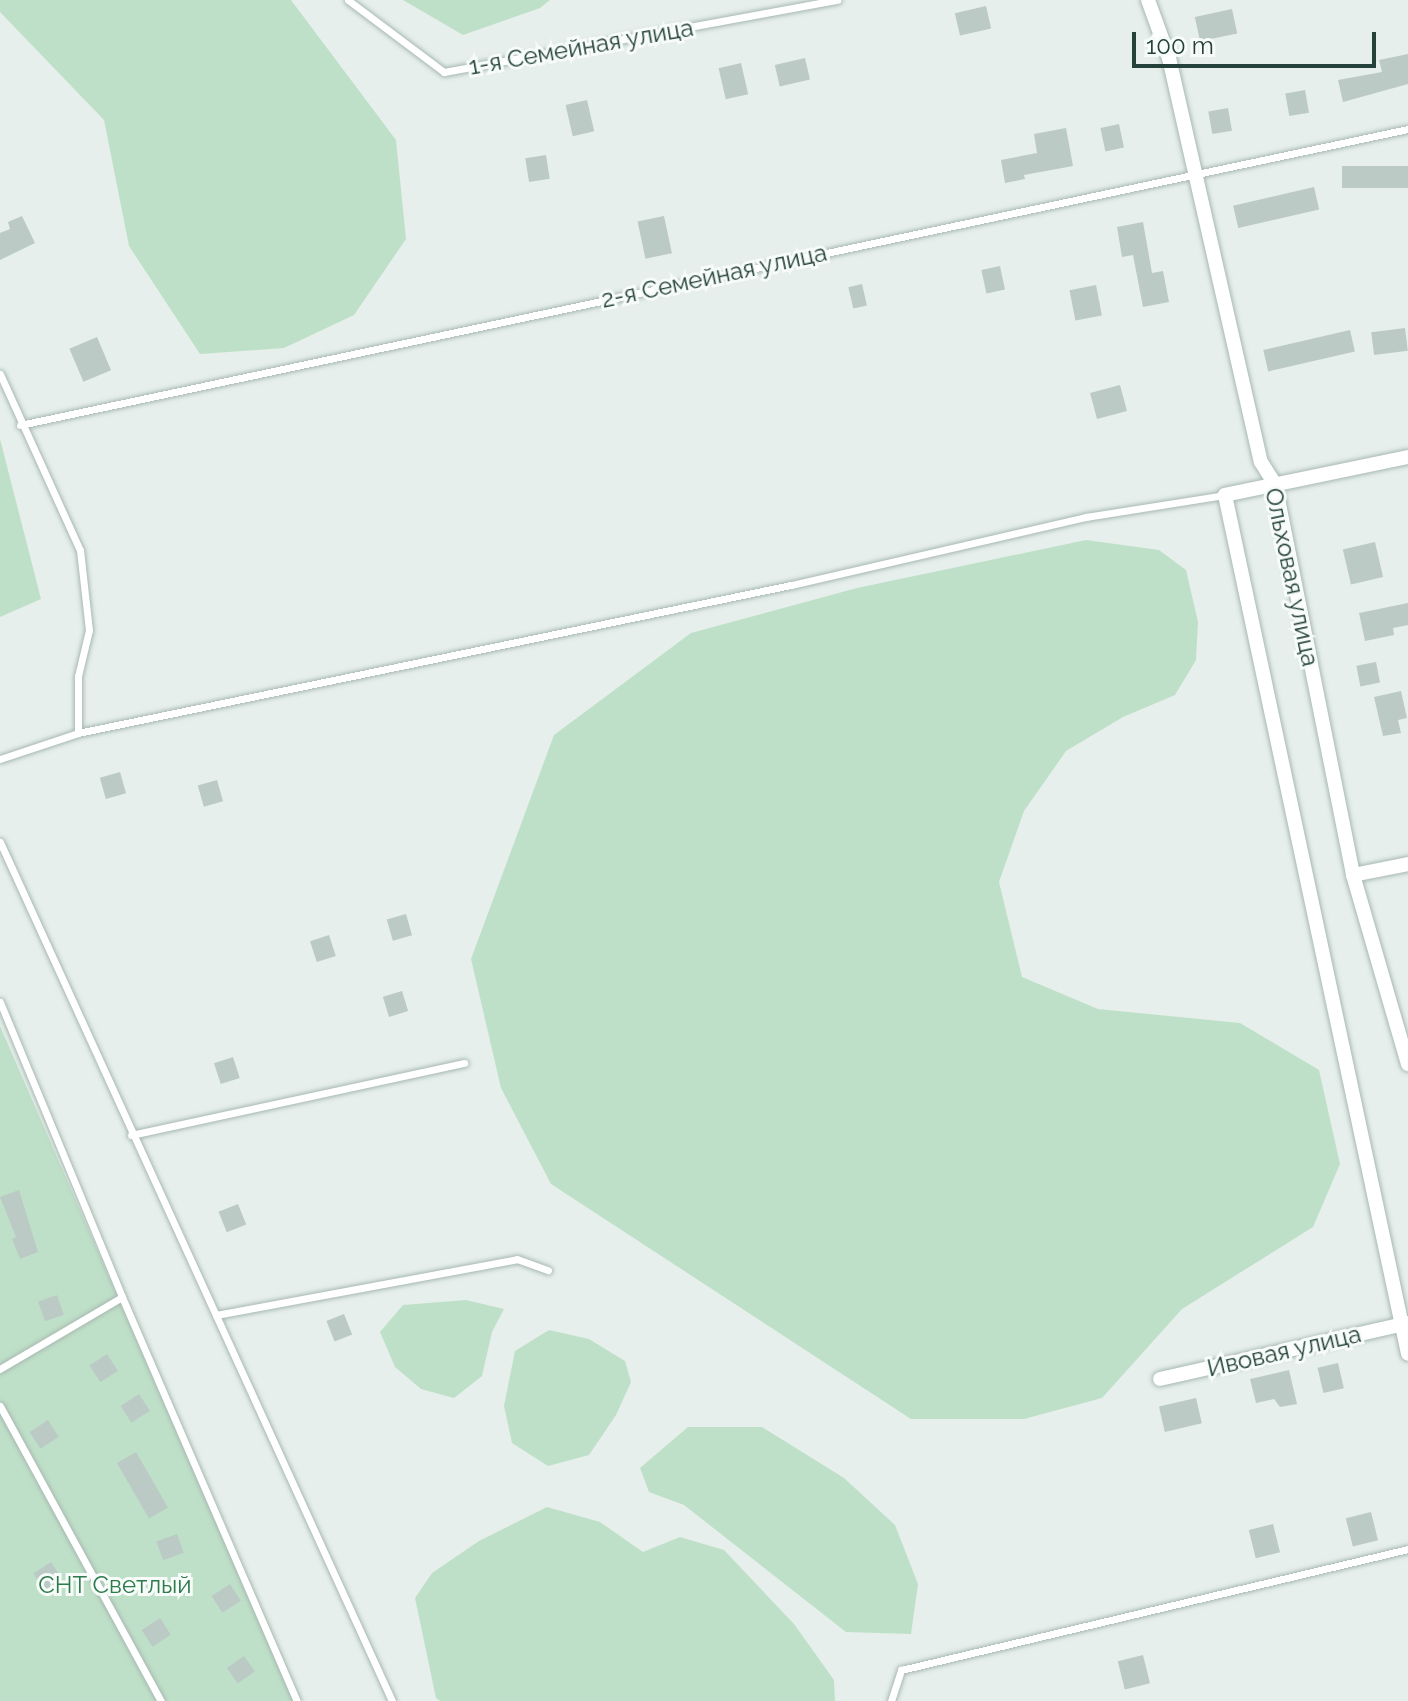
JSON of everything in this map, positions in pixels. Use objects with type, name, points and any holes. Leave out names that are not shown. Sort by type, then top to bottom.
[{"type":"street","name":"Ольховая улица","points":[[1148,0],[1169,58],[1261,462],[1275,484],[1353,875],[1408,1064]]},
{"type":"street","points":[[1408,457],[1225,495],[1405,1323],[1408,1354]]},
{"type":"street","points":[[1353,875],[1408,864]]},
{"type":"street","name":"Ивовая улица","points":[[1160,1379],[1405,1323]]},
{"type":"lane","name":"1-я Семейная улица","points":[[348,0],[444,72],[837,0]]},
{"type":"lane","name":"2-я Семейная улица","points":[[20,425],[1408,129]]},
{"type":"lane","points":[[0,374],[20,425],[63,507],[80,550],[89,630],[78,676],[78,733]]},
{"type":"lane","points":[[0,759],[78,733],[791,585],[1086,517],[1225,495]]},
{"type":"lane","points":[[0,842],[131,1135],[392,1701]]},
{"type":"lane","points":[[0,1002],[122,1297],[297,1701]]},
{"type":"lane","points":[[131,1135],[464,1063]]},
{"type":"lane","points":[[216,1315],[517,1259],[548,1270]]},
{"type":"lane","points":[[0,1369],[122,1297]]},
{"type":"lane","points":[[0,1406],[161,1701]]},
{"type":"lane","points":[[891,1701],[901,1670],[1408,1549]]},
{"type":"green space","points":[[0,0],[291,0],[396,140],[406,239],[354,315],[284,348],[200,354],[129,246],[104,120],[0,12]]},
{"type":"green space","points":[[403,0],[550,0],[540,8],[463,35]]},
{"type":"green space","points":[[0,439],[41,599],[0,617]]},
{"type":"green space","points":[[1086,540],[1159,550],[1186,570],[1198,622],[1196,660],[1175,695],[1123,717],[1066,751],[1024,811],[999,882],[1022,977],[1098,1009],[1240,1023],[1319,1070],[1340,1164],[1313,1227],[1182,1309],[1102,1398],[1024,1419],[911,1419],[551,1184],[501,1088],[471,959],[554,735],[691,633],[857,588]]},
{"type":"green space","name":"СНТ Светлый","points":[[0,1026],[290,1693],[294,1701],[0,1701]]},
{"type":"green space","points":[[466,1300],[504,1309],[492,1332],[482,1376],[454,1398],[421,1389],[395,1367],[380,1332],[403,1305]]},
{"type":"green space","points":[[549,1330],[589,1339],[625,1361],[631,1382],[616,1415],[589,1455],[548,1466],[512,1443],[504,1406],[515,1351]]},
{"type":"green space","points":[[688,1427],[762,1427],[844,1478],[895,1525],[918,1584],[911,1634],[846,1632],[684,1505],[649,1492],[640,1468]]},
{"type":"green space","points":[[547,1507],[600,1522],[643,1552],[680,1537],[724,1550],[794,1624],[834,1680],[835,1701],[440,1701],[436,1698],[415,1598],[432,1573],[479,1541]]},
{"type":"building","points":[[986,6],[991,28],[960,36],[955,13]]},
{"type":"building","points":[[1232,9],[1237,33],[1200,41],[1195,17]]},
{"type":"building","points":[[1408,54],[1408,84],[1343,102],[1338,80],[1382,72],[1379,60]]},
{"type":"building","points":[[805,58],[810,79],[780,86],[775,65]]},
{"type":"building","points":[[741,63],[748,94],[726,99],[719,68]]},
{"type":"building","points":[[1305,90],[1309,113],[1289,116],[1285,93]]},
{"type":"building","points":[[587,100],[594,131],[573,136],[566,105]]},
{"type":"building","points":[[1228,108],[1232,131],[1212,134],[1208,111]]},
{"type":"building","points":[[1119,124],[1124,147],[1105,151],[1100,128]]},
{"type":"building","points":[[1066,128],[1073,166],[1024,175],[1025,179],[1005,183],[1001,160],[1037,153],[1034,134]]},
{"type":"building","points":[[546,155],[550,179],[529,182],[525,158]]},
{"type":"building","points":[[1342,166],[1408,166],[1408,188],[1342,188]]},
{"type":"building","points":[[1314,187],[1319,209],[1238,228],[1233,206]]},
{"type":"building","points":[[22,216],[35,243],[0,260],[0,233],[10,229],[8,222]]},
{"type":"building","points":[[664,216],[672,253],[645,259],[638,222]]},
{"type":"building","points":[[1143,222],[1152,273],[1163,271],[1169,302],[1143,307],[1133,255],[1122,257],[1117,227]]},
{"type":"building","points":[[1000,266],[1005,289],[986,293],[981,270]]},
{"type":"building","points":[[862,284],[867,305],[853,309],[848,287]]},
{"type":"building","points":[[1096,285],[1102,315],[1075,321],[1069,290]]},
{"type":"building","points":[[1405,328],[1408,351],[1374,355],[1371,332]]},
{"type":"building","points":[[1350,330],[1355,351],[1268,371],[1263,350]]},
{"type":"building","points":[[97,337],[111,370],[83,382],[69,349]]},
{"type":"building","points":[[1120,385],[1127,411],[1097,419],[1090,393]]},
{"type":"building","points":[[1375,542],[1383,577],[1351,585],[1343,549]]},
{"type":"building","points":[[1408,603],[1408,625],[1393,628],[1394,635],[1365,641],[1359,613]]},
{"type":"building","points":[[1376,662],[1380,683],[1360,686],[1356,666]]},
{"type":"building","points":[[1401,691],[1407,718],[1398,720],[1401,733],[1383,736],[1374,697]]},
{"type":"building","points":[[120,772],[126,793],[106,799],[100,778]]},
{"type":"building","points":[[217,780],[223,801],[204,807],[198,786]]},
{"type":"building","points":[[406,914],[412,935],[393,941],[387,920]]},
{"type":"building","points":[[329,935],[336,956],[317,962],[310,941]]},
{"type":"building","points":[[402,991],[408,1011],[389,1017],[383,997]]},
{"type":"building","points":[[233,1057],[240,1078],[221,1084],[214,1063]]},
{"type":"building","points":[[19,1190],[38,1252],[20,1259],[12,1239],[16,1237],[0,1197]]},
{"type":"building","points":[[238,1204],[246,1224],[227,1232],[219,1212]]},
{"type":"building","points":[[57,1295],[64,1315],[45,1321],[38,1302]]},
{"type":"building","points":[[344,1314],[352,1334],[335,1342],[326,1321]]},
{"type":"building","points":[[107,1354],[118,1371],[100,1382],[89,1365]]},
{"type":"building","points":[[1338,1363],[1344,1388],[1323,1393],[1318,1368]]},
{"type":"building","points":[[1289,1370],[1297,1404],[1280,1407],[1274,1399],[1256,1403],[1250,1379]]},
{"type":"building","points":[[139,1394],[150,1411],[131,1423],[121,1406]]},
{"type":"building","points":[[1196,1398],[1202,1423],[1165,1432],[1159,1407]]},
{"type":"building","points":[[48,1420],[59,1437],[40,1449],[30,1432]]},
{"type":"building","points":[[136,1452],[168,1507],[149,1518],[117,1463]]},
{"type":"building","points":[[1371,1512],[1378,1540],[1353,1546],[1346,1518]]},
{"type":"building","points":[[1273,1524],[1280,1552],[1256,1558],[1249,1530]]},
{"type":"building","points":[[177,1534],[184,1553],[163,1560],[156,1542]]},
{"type":"building","points":[[51,1562],[62,1579],[44,1590],[33,1573]]},
{"type":"building","points":[[230,1584],[241,1601],[222,1613],[212,1596]]},
{"type":"building","points":[[160,1618],[171,1635],[152,1647],[142,1630]]},
{"type":"building","points":[[1143,1655],[1150,1683],[1125,1689],[1118,1661]]},
{"type":"building","points":[[244,1656],[255,1672],[238,1684],[227,1668]]}]
